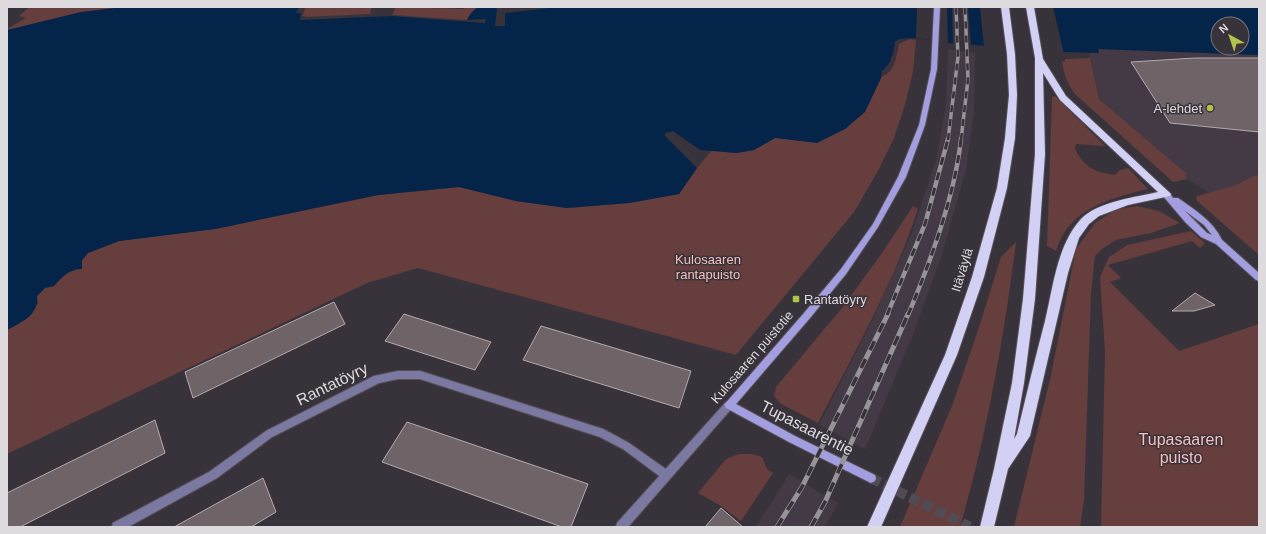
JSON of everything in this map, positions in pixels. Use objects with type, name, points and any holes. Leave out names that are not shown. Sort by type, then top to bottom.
[{"type":"highway","name":"Itäväylä","points":[[874,527],[951,355],[978,277],[1002,188],[1010,138],[1013,94],[1011,54],[1005,7]]},
{"type":"highway","points":[[988,527],[1002,469],[1018,383],[1029,299],[1040,154],[1039,58],[1030,7]]},
{"type":"highway","points":[[1039,58],[1063,98],[1166,194]]},
{"type":"highway","points":[[1002,469],[1023,436],[1062,272],[1074,236],[1086,221],[1095,213],[1127,202],[1166,194]]},
{"type":"main road","name":"Kulosaaren puistotie","points":[[729,404],[828,292],[881,219],[907,170],[920,136],[931,89],[937,41],[937,10]]},
{"type":"main road","points":[[1166,194],[1192,224],[1204,235],[1219,242],[1259,278]]},
{"type":"main road","name":"Tupasaarentie","points":[[729,404],[792,440],[871,478]]},
{"type":"street","name":"Rantatöyry","points":[[117,527],[213,475],[269,434],[376,379],[398,375],[420,375],[602,433],[631,449],[666,476]]},
{"type":"street","name":"Kulosaaren puistotie","points":[[621,527],[729,404]]},
{"type":"shaded area","points":[[948,49],[975,53],[974,111],[966,169],[943,251],[912,337],[865,449],[819,425],[873,319],[912,233],[936,160],[946,104]]},
{"type":"shaded area","points":[[1097,49],[1210,53],[1210,56],[1259,55],[1259,222],[1186,179],[1186,173],[1099,99],[1089,53],[1098,53]]},
{"type":"shaded area","points":[[789,474],[838,503],[825,527],[756,527]]},
{"type":"green space","points":[[29,7],[137,7],[7,33],[7,29],[26,18],[19,16]]},
{"type":"green space","points":[[306,7],[372,7],[370,14],[305,17],[302,16]]},
{"type":"green space","points":[[396,7],[464,9],[465,7],[477,7],[467,20],[392,15]]},
{"type":"green space","name":"Kulosaaren rantapuisto","points":[[909,39],[916,40],[913,72],[905,105],[894,138],[878,171],[854,212],[736,355],[418,268],[367,283],[7,454],[7,330],[18,324],[38,304],[37,296],[45,288],[54,286],[63,275],[75,269],[88,253],[119,241],[215,229],[378,195],[459,187],[516,201],[567,208],[629,203],[679,194],[697,168],[712,150],[736,153],[754,150],[775,138],[893,55],[887,67],[882,71],[881,77],[886,75],[894,64],[899,44]]},
{"type":"green space","points":[[1090,58],[1099,99],[1186,173],[1186,179],[1173,182],[1076,95],[1066,79],[1062,61],[1065,62],[1065,59]]},
{"type":"green space","points":[[1055,96],[1105,146],[1076,144],[1075,149],[1087,165],[1101,172],[1115,175],[1120,170],[1128,168],[1148,189],[1105,202],[1081,215],[1070,225],[1062,236],[1056,251],[1047,246],[1052,97]]},
{"type":"green space","points":[[1256,175],[1259,176],[1259,255],[1196,200],[1197,196],[1234,186]]},
{"type":"green space","points":[[913,206],[918,209],[897,264],[872,318],[818,423],[781,404],[774,396],[776,387],[842,308],[882,253]]},
{"type":"green space","points":[[1137,206],[1159,211],[1180,223],[1151,233],[1116,240],[1102,249],[1095,256],[1091,293],[1084,500],[1080,527],[1014,527],[1051,375],[1076,249],[1095,223],[1115,210]]},
{"type":"green space","name":"Tupasaaren puisto","points":[[1191,231],[1205,243],[1200,248],[1192,241],[1108,265],[1121,278],[1110,282],[1179,351],[1259,324],[1259,527],[1101,527],[1105,352],[1100,277],[1109,257],[1127,245]]},
{"type":"green space","points":[[1016,242],[994,386],[970,492],[960,527],[900,527],[952,406],[1001,257]]},
{"type":"green space","points":[[739,454],[752,454],[762,457],[767,469],[773,473],[741,521],[721,506],[698,493],[726,459]]},
{"type":"water","points":[[488,6],[497,9],[495,26],[505,26],[505,13],[559,7],[1259,7],[1259,55],[1250,55],[1250,16],[1210,16],[1210,53],[1098,49],[1099,53],[1065,52],[948,43],[916,38],[899,39],[895,42],[890,62],[882,71],[881,78],[865,112],[845,129],[817,143],[775,138],[754,150],[736,153],[700,150],[673,131],[665,133],[665,136],[697,168],[679,194],[629,203],[567,208],[516,201],[459,187],[378,195],[215,229],[119,241],[88,253],[82,260],[82,269],[73,270],[54,286],[45,288],[37,296],[37,303],[32,313],[24,321],[7,330],[7,30],[81,12],[123,7],[299,7],[296,13],[301,13],[300,20],[391,16],[485,23],[486,19],[467,20],[472,12],[479,7]]},
{"type":"pier","points":[[917,7],[947,7],[948,43],[916,38]]},
{"type":"pier","points":[[952,7],[968,7],[971,46],[953,45]]},
{"type":"pier","points":[[980,7],[1053,7],[1064,54],[984,47]]},
{"type":"building","name":"A-lehdet","points":[[1195,58],[1259,58],[1259,132],[1170,123],[1131,62]]},
{"type":"building","points":[[1195,293],[1215,305],[1194,311],[1172,311]]},
{"type":"building","points":[[334,302],[345,324],[193,398],[185,372]]},
{"type":"building","points":[[404,314],[491,342],[475,370],[385,341]]},
{"type":"building","points":[[541,326],[691,371],[679,408],[523,360]]},
{"type":"building","points":[[155,420],[165,453],[20,527],[7,527],[7,493]]},
{"type":"building","points":[[407,422],[588,484],[571,527],[562,527],[382,462]]},
{"type":"building","points":[[263,478],[276,512],[251,527],[174,527]]},
{"type":"building","points":[[721,508],[743,527],[705,527]]},
{"type":"tunnel","points":[[871,478],[970,527]]},
{"type":"railway","points":[[948,140],[958,57],[956,7]]},
{"type":"railway","points":[[961,140],[968,79],[965,7]]},
{"type":"railway","points":[[887,315],[925,224],[948,139]]},
{"type":"railway","points":[[908,315],[933,251],[947,206],[958,161],[961,139]]},
{"type":"railway","points":[[777,527],[802,487],[888,314]]},
{"type":"railway","points":[[811,527],[825,502],[908,314]]},
{"type":"place","name":"A-lehdet","points":[[1210,108]]},
{"type":"place","name":"Rantatöyry","points":[[796,299]]}]
